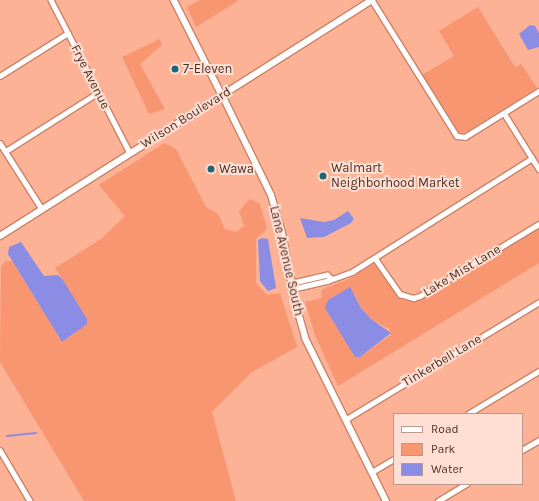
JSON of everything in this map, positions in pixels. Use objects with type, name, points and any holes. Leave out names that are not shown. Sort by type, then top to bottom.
[{"type":"main road","name":"Wilson Boulevard","points":[[0,236],[372,0]]},
{"type":"main road","name":"Lane Avenue South","points":[[222,95],[271,195],[282,233],[292,286],[309,346],[386,501]]},
{"type":"street","name":"Frye Avenue","points":[[51,0],[130,153]]},
{"type":"street","name":"Lane Avenue South","points":[[174,0],[222,95]]},
{"type":"street","points":[[372,0],[457,136],[461,137],[539,91]]},
{"type":"street","points":[[0,76],[68,33]]},
{"type":"street","points":[[6,151],[98,92]]},
{"type":"street","points":[[504,113],[539,169]]},
{"type":"street","points":[[0,143],[42,209]]},
{"type":"street","points":[[292,286],[319,283],[352,272],[532,158]]},
{"type":"street","name":"Lake Mist Lane","points":[[375,258],[396,290],[406,298],[413,298],[420,296],[539,224]]},
{"type":"street","points":[[292,286],[317,277],[327,275],[331,278]]},
{"type":"street","points":[[317,277],[319,283]]},
{"type":"street","name":"Tinkerbell Lane","points":[[345,420],[539,302]]},
{"type":"street","points":[[470,413],[539,371]]},
{"type":"street","points":[[523,449],[539,440]]},
{"type":"street","points":[[0,450],[30,501]]},
{"type":"street","points":[[372,472],[393,460]]},
{"type":"street","points":[[438,501],[464,485]]},
{"type":"green space","points":[[200,0],[238,1],[196,27],[187,7]]},
{"type":"green space","points":[[478,7],[515,67],[521,64],[537,88],[467,132],[460,133],[455,129],[422,75],[454,56],[439,31]]},
{"type":"green space","points":[[160,39],[162,45],[140,64],[165,109],[149,114],[122,57]]},
{"type":"green space","points":[[164,143],[176,149],[206,207],[218,214],[225,229],[236,232],[244,226],[239,211],[250,199],[260,204],[267,229],[256,239],[256,283],[267,295],[280,293],[297,347],[252,372],[212,412],[236,501],[84,501],[0,362],[1,266],[6,261],[12,261],[62,342],[76,333],[63,280],[55,268],[101,239],[125,216],[99,185]]},
{"type":"green space","points":[[539,228],[539,263],[338,386],[315,335],[305,302],[322,298],[321,291],[325,288],[349,279],[373,264],[378,267],[400,298],[414,301],[438,290]],"holes":[[[354,293],[361,308],[371,319],[389,329],[391,335],[360,357]]]},
{"type":"water","points":[[530,25],[535,26],[539,33],[539,47],[528,50],[519,34]]},
{"type":"water","points":[[348,211],[354,219],[351,223],[324,237],[307,238],[300,218],[324,222],[334,220]]},
{"type":"water","points":[[262,238],[268,239],[276,288],[268,291],[260,281],[258,240]]},
{"type":"water","points":[[21,242],[44,276],[58,275],[63,280],[87,319],[87,324],[62,342],[8,254],[9,247]]},
{"type":"water","points":[[350,287],[361,308],[371,319],[391,333],[360,357],[355,357],[325,308],[328,300]]},
{"type":"waterway","points":[[7,436],[36,433]]},
{"type":"place","name":"7-Eleven","points":[[175,69]]},
{"type":"place","name":"Wawa","points":[[211,169]]},
{"type":"place","name":"Walmart Neighborhood Market","points":[[323,176]]}]
